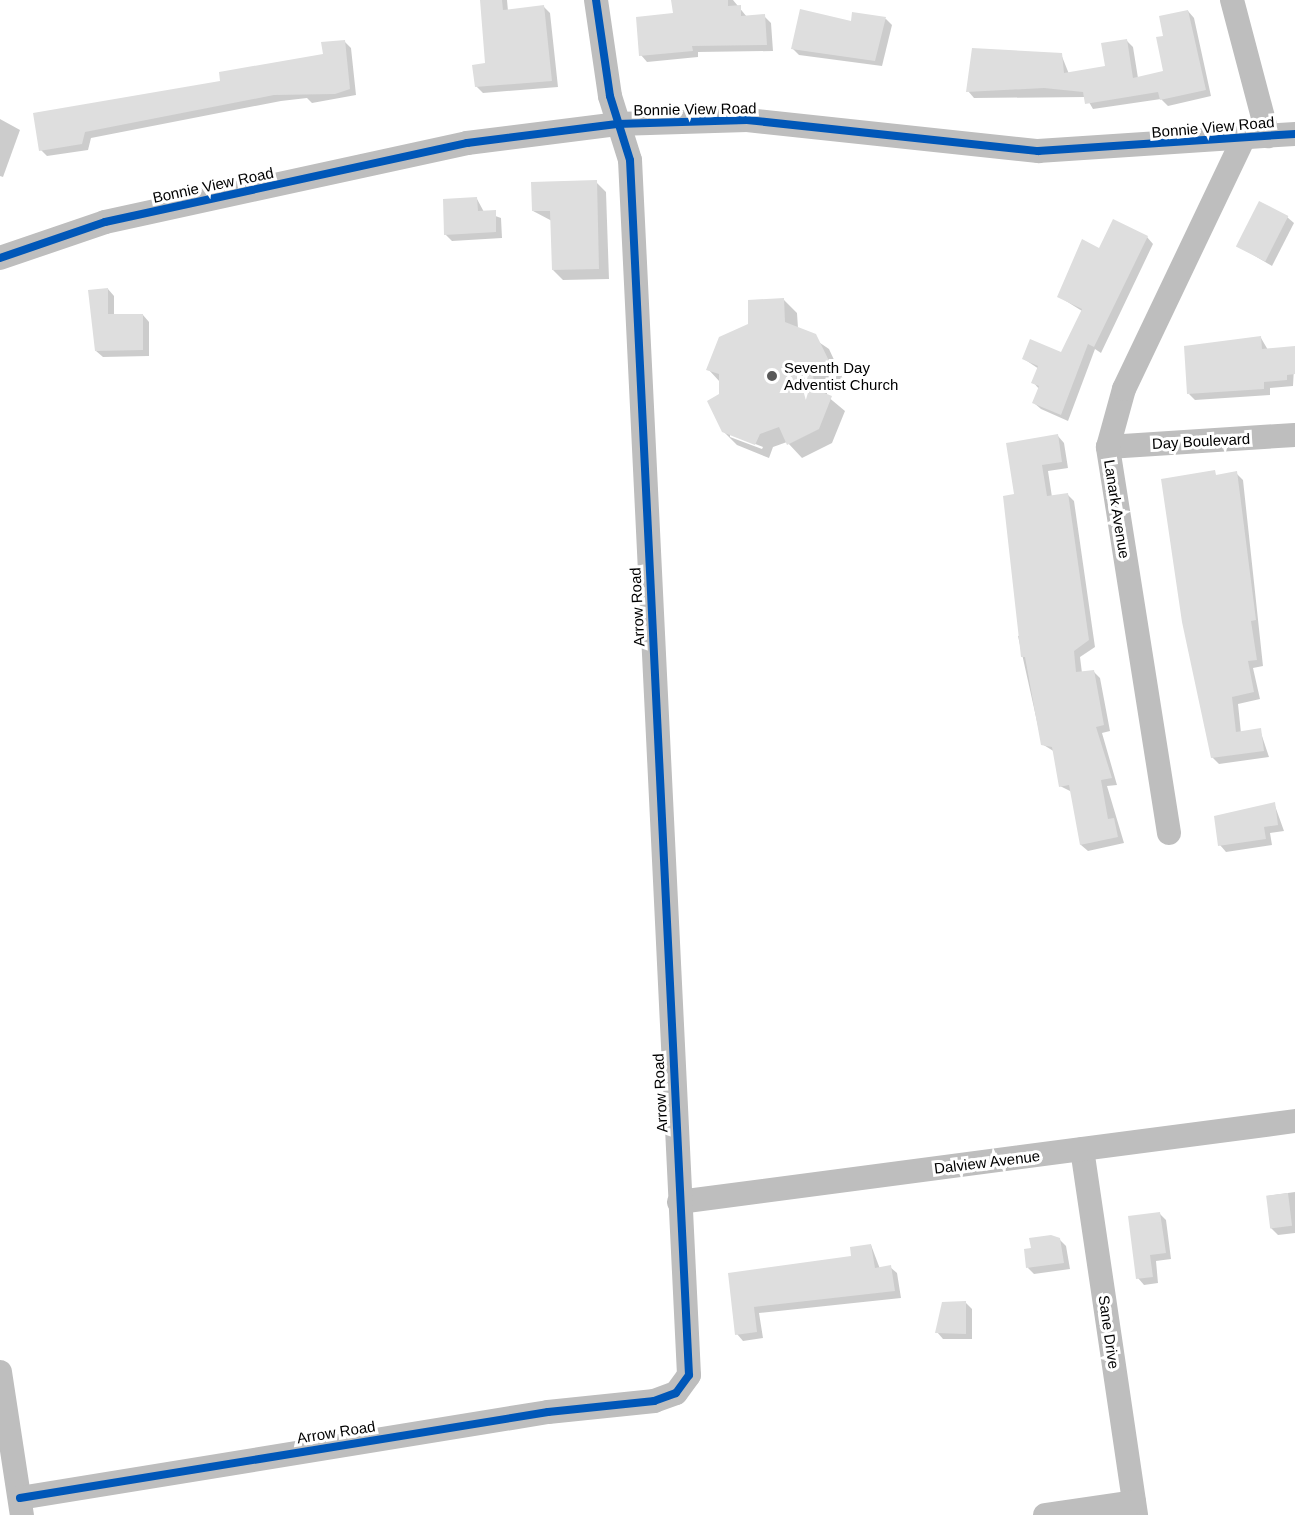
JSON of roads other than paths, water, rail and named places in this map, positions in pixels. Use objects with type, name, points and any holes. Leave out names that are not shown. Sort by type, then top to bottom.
[{"type":"street","name":"Arrow Road","points":[[21,1507],[525,1415],[654,1401],[676,1393],[690,1375],[678,1202],[630,160],[617,124],[596,0]]},
{"type":"street","points":[[1232,0],[1268,136]]},
{"type":"street","name":"Bonnie View Road","points":[[0,258],[105,222],[467,143],[617,124],[747,120],[1038,151],[1295,134]]},
{"type":"street","name":"Lanark Avenue","points":[[1169,833],[1108,447],[1124,389],[1243,139]]},
{"type":"street","name":"Day Boulevard","points":[[1108,447],[1295,435]]},
{"type":"street","name":"Dalview Avenue","points":[[678,1202],[1295,1121]]},
{"type":"street","name":"Sane Drive","points":[[1082,1149],[1135,1509]]},
{"type":"street","points":[[0,1372],[21,1507]]},
{"type":"street","points":[[1045,1515],[1135,1509]]},
{"type":"place","name":"Seventh Day Adventist Church","points":[[772,376]]}]
